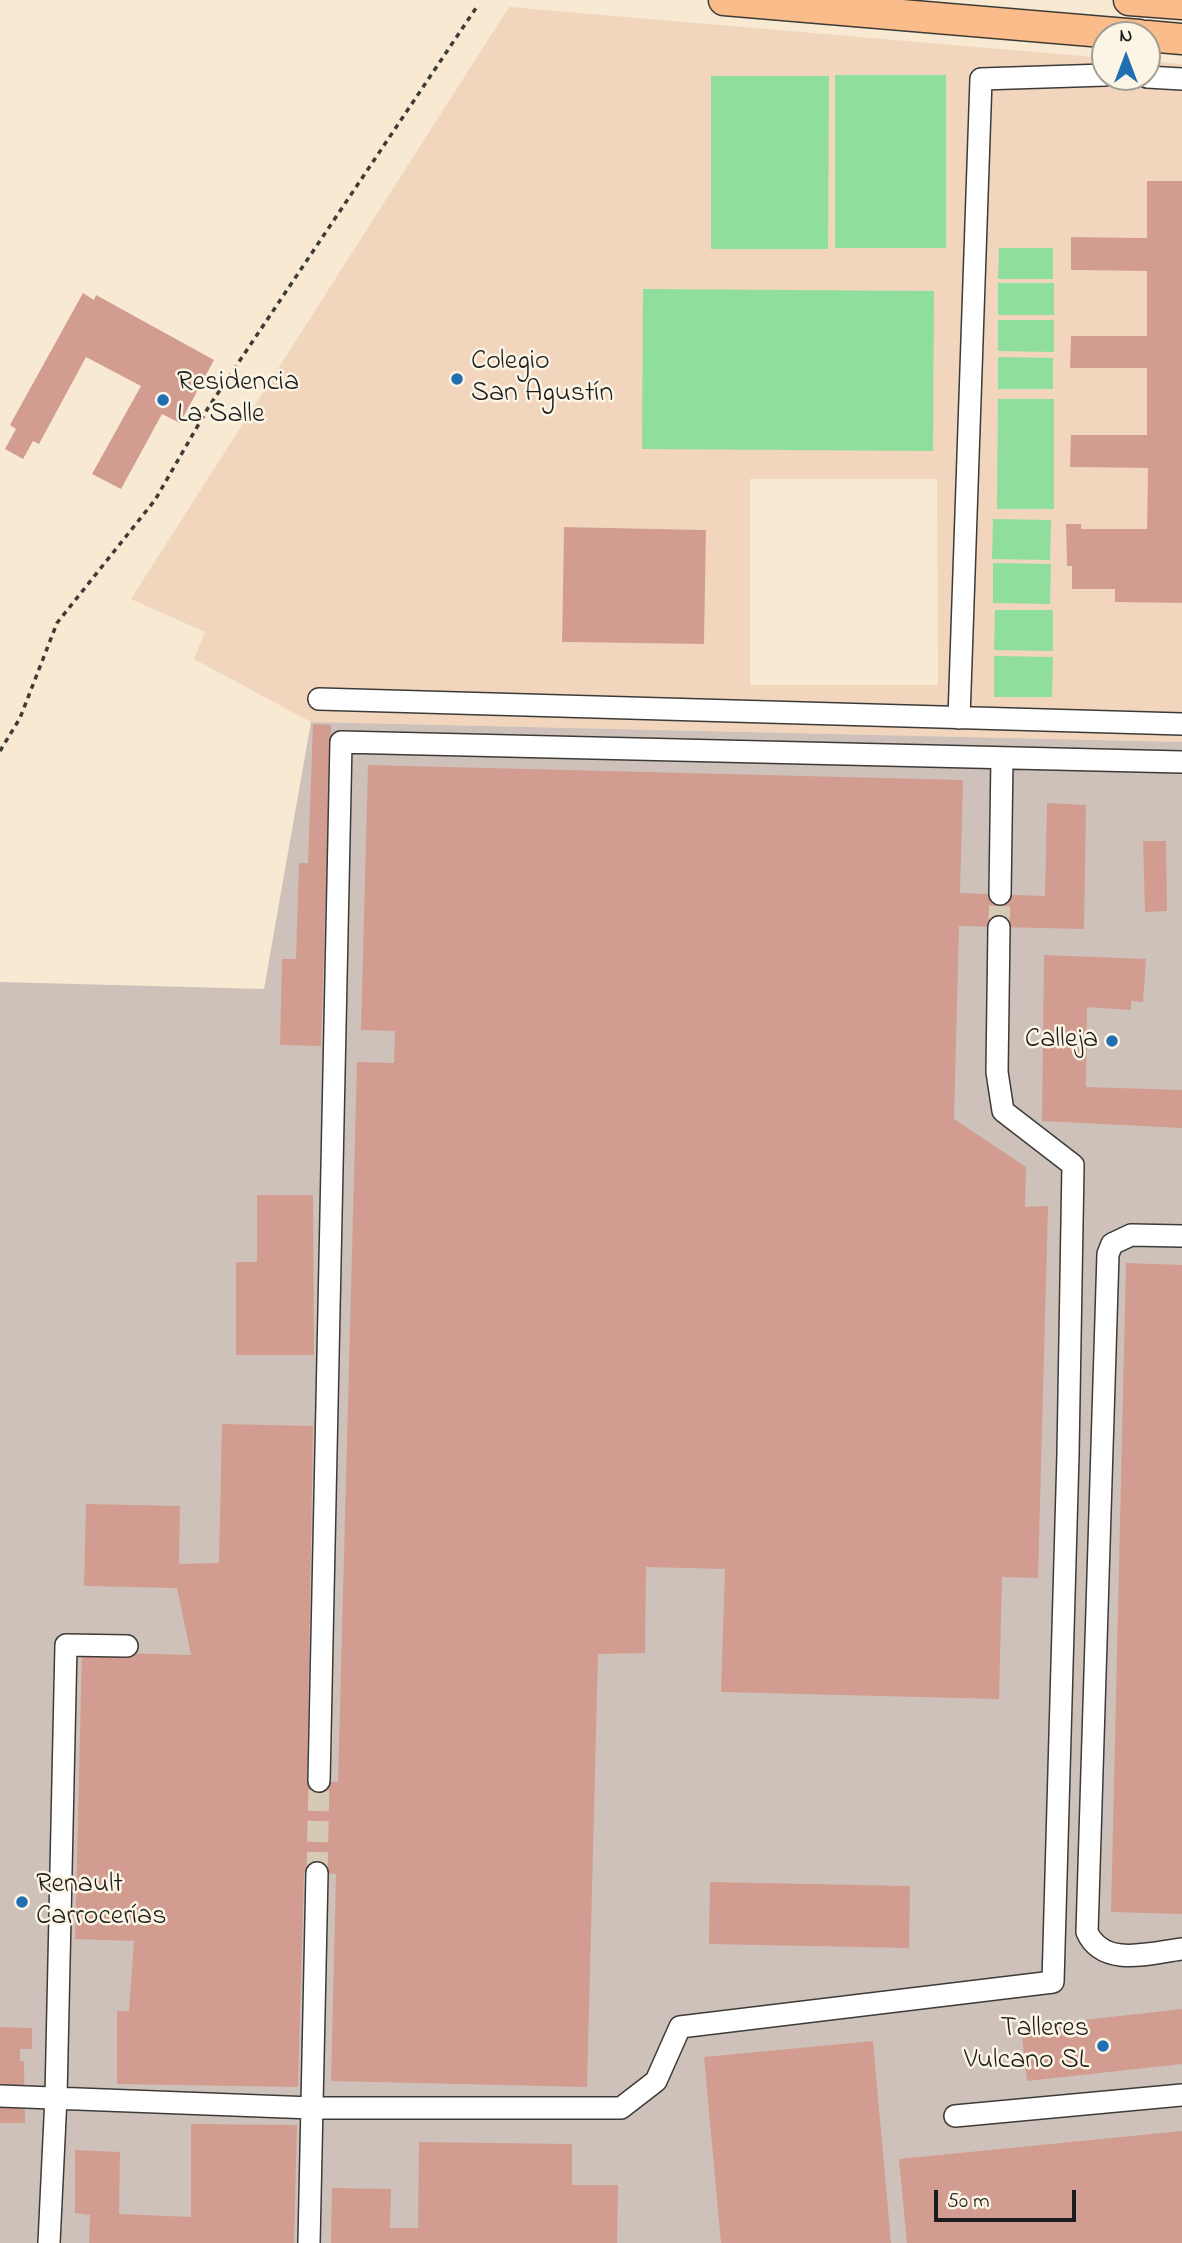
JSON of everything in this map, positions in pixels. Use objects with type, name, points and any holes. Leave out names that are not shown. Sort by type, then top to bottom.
[{"type":"highway","points":[[724,0],[1091,31]]},
{"type":"highway","points":[[1129,0],[1182,4]]},
{"type":"highway","points":[[1161,37],[1182,39]]},
{"type":"lane","points":[[958,718],[981,79],[1091,75]]},
{"type":"lane","points":[[1161,77],[1182,79]]},
{"type":"lane","points":[[319,699],[1182,724]]},
{"type":"lane","points":[[319,1781],[341,742],[1182,762]]},
{"type":"lane","points":[[1000,894],[1002,758]]},
{"type":"lane","points":[[0,2096],[312,2108],[621,2108],[656,2081],[680,2027],[1053,1982],[1069,1440],[1073,1165],[1003,1111],[997,1072],[999,927]]},
{"type":"lane","points":[[1182,1236],[1131,1236],[1112,1244],[1108,1254],[1087,1931],[1097,1948],[1120,1956],[1182,1950]]},
{"type":"lane","points":[[49,2243],[56,2097],[66,1645],[127,1646]]},
{"type":"lane","points":[[309,2243],[317,1873]]},
{"type":"lane","points":[[956,2116],[1182,2095]]},
{"type":"path","points":[[0,751],[20,718],[57,623],[155,500],[208,408],[478,5]]},
{"type":"shaded area","name":"Colegio San Agustín","points":[[509,7],[1091,57],[1091,91],[1161,91],[1161,62],[1182,64],[1182,181],[1147,181],[1147,238],[1071,237],[1071,270],[1147,271],[1147,336],[1071,336],[1070,368],[1147,368],[1147,435],[1070,467],[1148,468],[1147,529],[1081,529],[1081,524],[1066,525],[1067,565],[1072,566],[1073,588],[1115,589],[1115,601],[1182,603],[1182,742],[311,722],[194,659],[205,632],[131,599]],"holes":[[[750,479],[937,479],[938,685],[750,685]],[[564,527],[706,530],[704,644],[562,642]]]},
{"type":"shaded area","points":[[311,722],[1182,742],[1182,2243],[0,2243],[0,982],[264,989]]},
{"type":"green space","points":[[835,75],[946,75],[946,248],[835,248]]},
{"type":"green space","points":[[711,76],[829,76],[828,249],[711,249]]},
{"type":"green space","points":[[999,248],[1053,248],[1053,279],[998,279]]},
{"type":"green space","points":[[998,283],[1054,283],[1054,315],[998,315]]},
{"type":"green space","points":[[643,289],[934,291],[933,451],[642,449]]},
{"type":"green space","points":[[998,320],[1054,320],[1054,352],[998,351]]},
{"type":"green space","points":[[998,357],[1053,358],[1053,389],[998,389]]},
{"type":"green space","points":[[998,399],[1054,399],[1054,509],[997,509]]},
{"type":"green space","points":[[993,519],[1051,520],[1050,560],[992,559]]},
{"type":"green space","points":[[993,563],[1051,564],[1050,604],[993,603]]},
{"type":"green space","points":[[995,610],[1053,610],[1053,651],[994,650]]},
{"type":"green space","points":[[994,656],[1053,657],[1052,697],[994,697]]},
{"type":"building","points":[[1147,181],[1182,181],[1182,603],[1115,602],[1115,589],[1072,589],[1072,566],[1067,566],[1066,524],[1081,524],[1081,529],[1147,529],[1148,468],[1070,467],[1071,435],[1147,435],[1147,368],[1070,368],[1071,336],[1147,336],[1147,271],[1071,270],[1071,237],[1147,238]]},
{"type":"building","name":"Residencia La Salle","points":[[83,293],[94,300],[96,295],[214,360],[180,423],[162,414],[121,489],[92,474],[141,386],[86,357],[39,444],[33,441],[23,459],[5,449],[16,429],[10,425]]},
{"type":"building","points":[[564,527],[706,530],[704,644],[562,642]]},
{"type":"building","points":[[313,724],[331,725],[321,1046],[280,1045],[282,959],[296,959],[299,863],[308,863]]},
{"type":"building","points":[[368,765],[963,780],[960,893],[1045,896],[1047,803],[1086,805],[1084,929],[959,926],[954,1119],[1026,1167],[1025,1207],[1048,1206],[1038,1578],[1002,1577],[999,1699],[721,1692],[725,1569],[646,1567],[645,1653],[598,1654],[587,2087],[331,2081],[336,1874],[304,1873],[298,2087],[117,2084],[117,2011],[129,2011],[134,1941],[75,1939],[82,1652],[191,1655],[177,1588],[84,1586],[86,1504],[180,1506],[179,1564],[219,1563],[222,1424],[313,1426],[307,1781],[338,1782],[357,1062],[394,1063],[395,1031],[361,1030]]},
{"type":"building","points":[[1143,841],[1166,841],[1167,911],[1145,912]]},
{"type":"building","points":[[1044,955],[1146,959],[1143,1002],[1131,1001],[1131,1010],[1087,1007],[1086,1087],[1182,1090],[1182,1128],[1042,1121]]},
{"type":"building","points":[[257,1195],[313,1195],[314,1355],[236,1355],[236,1262],[257,1262]]},
{"type":"building","points":[[1126,1263],[1182,1265],[1182,1914],[1111,1912]]},
{"type":"building","points":[[710,1882],[910,1886],[909,1948],[709,1944]]},
{"type":"building","name":"Talleres Vulcano SL","points":[[1182,2009],[1182,2064],[1027,2081],[1021,2027]]},
{"type":"building","points":[[0,2027],[32,2028],[32,2049],[20,2049],[20,2061],[24,2061],[25,2123],[0,2123]]},
{"type":"building","points":[[873,2041],[891,2243],[721,2243],[704,2057]]},
{"type":"building","points":[[191,2124],[297,2125],[294,2243],[89,2243],[90,2215],[75,2213],[75,2150],[120,2152],[119,2214],[191,2217]]},
{"type":"building","points":[[1182,2131],[1182,2243],[907,2243],[899,2159]]},
{"type":"building","points":[[419,2142],[572,2144],[572,2185],[618,2185],[617,2243],[331,2243],[332,2188],[391,2189],[390,2228],[418,2228]]},
{"type":"tunnel","points":[[999,927],[1000,894]]},
{"type":"tunnel","points":[[317,1873],[319,1781]]},
{"type":"place","name":"Colegio San Agustín","points":[[457,379]]},
{"type":"place","name":"Residencia La Salle","points":[[163,400]]},
{"type":"place","name":"Calleja","points":[[1112,1041]]},
{"type":"place","name":"Renault Carrocerías","points":[[22,1902]]},
{"type":"place","name":"Talleres Vulcano SL","points":[[1103,2046]]}]
